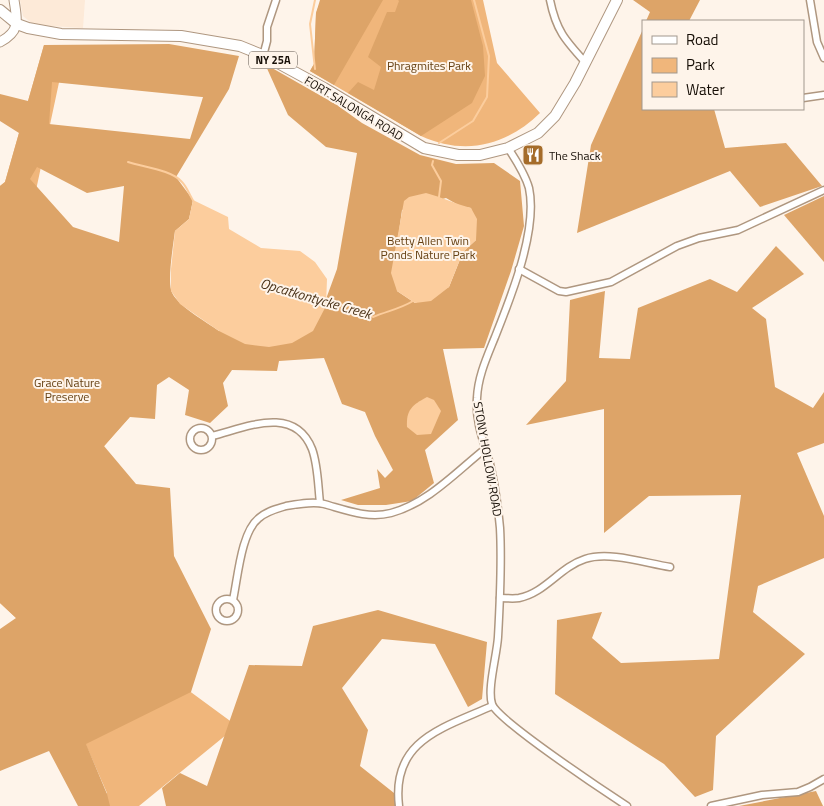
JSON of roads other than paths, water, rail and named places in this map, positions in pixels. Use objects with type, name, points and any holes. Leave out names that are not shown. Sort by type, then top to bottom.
[{"type":"main road","points":[[0,42],[13,31],[17,24],[14,0]]},
{"type":"main road","name":"FORT SALONGA ROAD","points":[[17,24],[61,34],[181,36],[240,46],[324,88],[354,108],[424,148],[458,155],[480,155],[508,148],[538,133],[555,116],[576,83],[617,0]]},
{"type":"main road","name":"NY 25A","points":[[0,10],[17,24]]},
{"type":"street","points":[[263,56],[267,41],[267,27],[276,0]]},
{"type":"street","points":[[550,0],[560,32],[586,62]]},
{"type":"street","points":[[810,0],[817,42],[824,58]]},
{"type":"street","points":[[804,98],[824,96]]},
{"type":"street","name":"STONY HOLLOW ROAD","points":[[492,706],[491,690],[498,639],[500,598],[500,527],[490,464],[477,410],[477,398],[481,373],[519,269],[529,232],[531,212],[528,187],[519,164],[508,148]]},
{"type":"street","points":[[519,269],[559,291],[566,292],[611,282],[677,246],[699,238],[738,230],[824,190]]},
{"type":"street","points":[[212,436],[269,422],[280,422],[293,426],[308,442],[312,451],[320,503]]},
{"type":"street","points":[[232,600],[246,538],[258,518],[268,511],[289,506],[320,503],[361,514],[390,513],[419,501],[485,449]]},
{"type":"street","points":[[500,598],[519,598],[535,592],[562,571],[587,558],[611,557],[670,567]]},
{"type":"street","points":[[399,806],[398,795],[405,760],[418,743],[450,725],[492,706],[503,717],[570,768],[627,806]]},
{"type":"street","points":[[711,806],[762,795],[798,792],[824,779]]},
{"type":"water","points":[[426,193],[471,208],[477,219],[476,240],[463,252],[449,287],[431,301],[415,303],[397,291],[391,273],[404,201],[409,197]]},
{"type":"water","points":[[193,200],[228,217],[229,229],[261,248],[300,251],[315,262],[327,279],[326,306],[313,331],[292,343],[269,347],[245,344],[219,331],[180,304],[171,291],[175,231],[189,219]]},
{"type":"water","points":[[427,397],[434,400],[441,411],[431,434],[417,435],[407,427],[409,412],[417,403]]},
{"type":"waterway","points":[[315,0],[310,24],[315,69]]},
{"type":"waterway","name":"Opcatkontycke Creek","points":[[439,143],[473,121],[487,97],[489,56],[474,0]]},
{"type":"waterway","name":"Opcatkontycke Creek","points":[[433,161],[432,165],[441,181],[439,197]]},
{"type":"waterway","name":"Opcatkontycke Creek","points":[[128,162],[164,172],[177,178],[185,186],[194,202]]},
{"type":"waterway","name":"Opcatkontycke Creek","points":[[325,299],[338,304],[357,307],[373,317],[403,306],[413,301],[413,299]]},
{"type":"place","name":"The Shack","points":[[533,155]]},
{"type":"park label","name":"Phragmites Park","points":[[429,65]]},
{"type":"park label","name":"Betty Allen Twin Ponds Nature Park","points":[[428,247]]},
{"type":"park label","name":"Grace Nature Preserve","points":[[67,389]]}]
